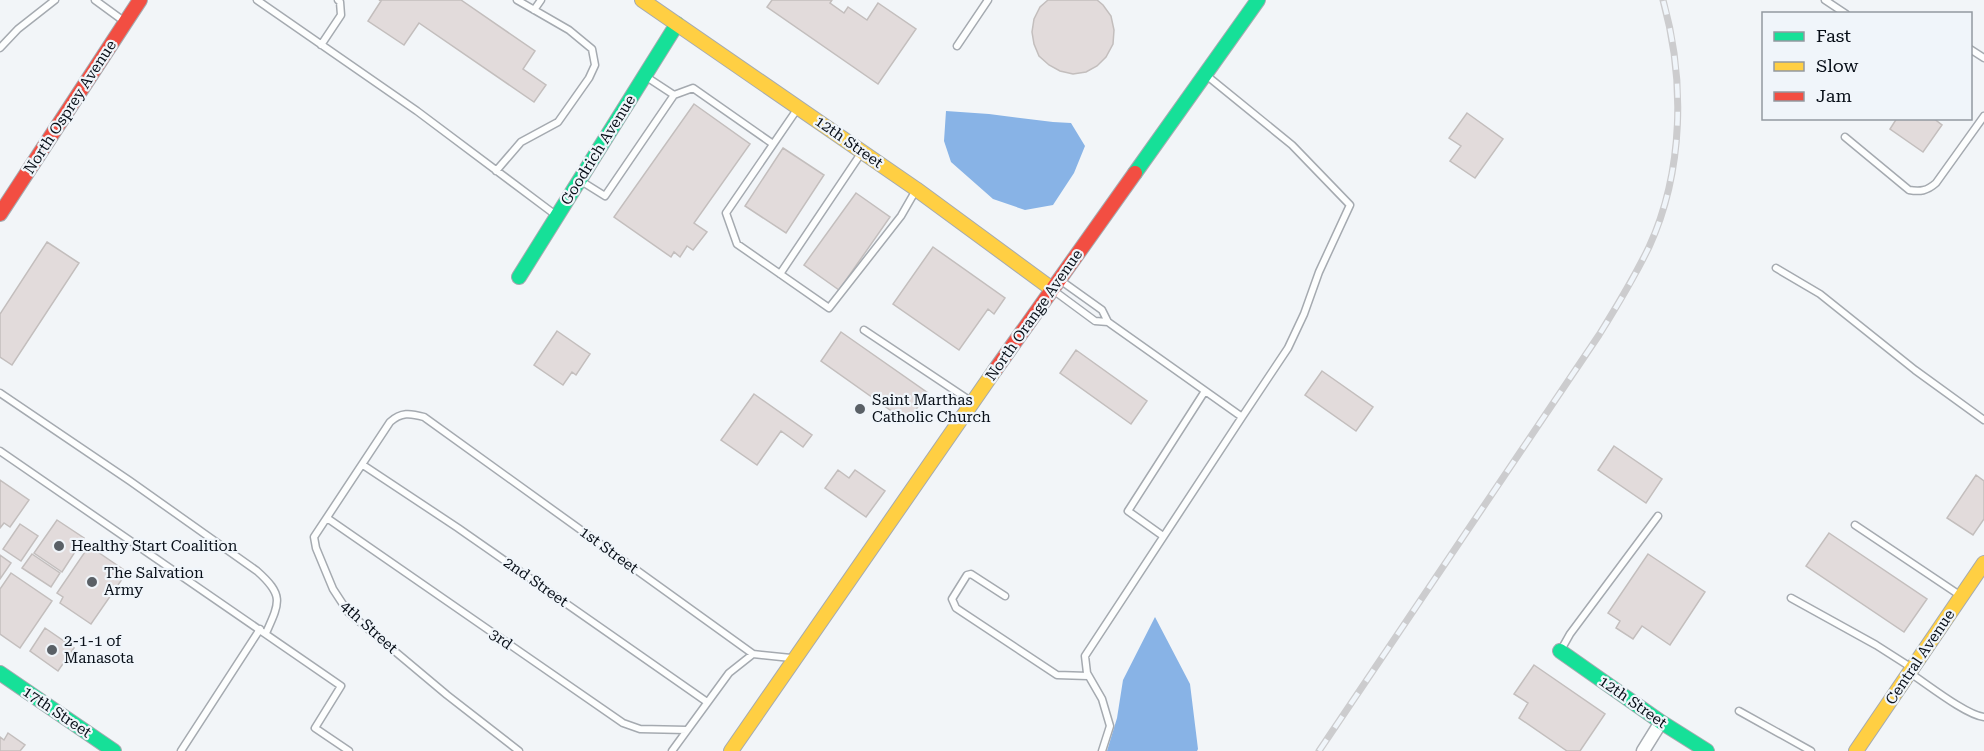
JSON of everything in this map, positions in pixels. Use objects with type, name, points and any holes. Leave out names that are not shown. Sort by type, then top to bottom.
[{"type":"street","name":"North Osprey Avenue","points":[[0,214],[140,0]]},
{"type":"street","name":"12th Street","points":[[642,0],[1056,284]]},
{"type":"street","name":"North Orange Avenue","points":[[731,751],[1056,284],[1258,0]]},
{"type":"street","name":"Goodrich Avenue","points":[[519,277],[677,24]]},
{"type":"street","name":"Central Avenue","points":[[1856,751],[1984,563]]},
{"type":"street","name":"12th Street","points":[[1560,651],[1661,722],[1707,751]]},
{"type":"street","name":"17th Street","points":[[0,673],[114,751]]},
{"type":"street","points":[[1643,751],[1661,722]]},
{"type":"lane","points":[[0,48],[18,29],[55,0]]},
{"type":"lane","points":[[95,0],[125,23]]},
{"type":"lane","points":[[257,0],[417,111],[557,216]]},
{"type":"lane","points":[[321,45],[341,15],[338,0]]},
{"type":"lane","points":[[496,171],[521,142],[558,122],[589,78],[595,65],[592,49],[569,30],[517,0]]},
{"type":"lane","points":[[534,10],[541,0]]},
{"type":"lane","points":[[957,46],[988,0]]},
{"type":"lane","points":[[1825,0],[1843,12]]},
{"type":"lane","points":[[1102,751],[1110,726],[1102,699],[1088,676],[1085,656],[1288,348],[1304,314],[1319,272],[1350,206],[1292,145],[1206,75]]},
{"type":"lane","points":[[645,76],[674,95]]},
{"type":"lane","points":[[580,180],[605,196],[674,95],[693,88],[774,144]]},
{"type":"lane","points":[[798,108],[726,213],[737,244],[829,308],[901,216],[916,189]]},
{"type":"lane","points":[[1845,137],[1909,190],[1920,192],[1936,183],[1984,116]]},
{"type":"lane","points":[[780,274],[863,152]]},
{"type":"lane","points":[[1776,268],[1820,294],[1915,370],[1984,420]]},
{"type":"lane","points":[[1056,284],[1102,310],[1108,322],[1242,417]]},
{"type":"lane","points":[[1056,284],[1095,321],[1108,322]]},
{"type":"lane","points":[[864,330],[973,403]]},
{"type":"lane","points":[[1163,536],[1128,511],[1205,392]]},
{"type":"lane","points":[[0,393],[130,481],[256,571],[270,583],[277,596],[277,608],[263,631],[181,751]]},
{"type":"lane","name":"4th Street","points":[[406,413],[390,422],[314,537],[316,548],[333,589],[348,612],[447,695],[519,751]]},
{"type":"lane","name":"1st Street","points":[[406,413],[424,417],[753,654]]},
{"type":"lane","points":[[0,451],[341,686],[315,728],[349,751]]},
{"type":"lane","name":"2nd Street","points":[[363,465],[468,534],[707,702]]},
{"type":"lane","points":[[1560,651],[1570,634],[1658,516]]},
{"type":"lane","name":"3rd","points":[[327,518],[623,723],[640,729],[687,730]]},
{"type":"lane","points":[[1855,525],[1962,596]]},
{"type":"lane","points":[[1005,596],[971,574],[967,575],[952,599],[956,608],[1057,675],[1088,676]]},
{"type":"lane","points":[[1791,598],[1876,645],[1956,703],[1984,717]]},
{"type":"lane","points":[[672,751],[729,673],[753,654],[795,659]]},
{"type":"lane","points":[[1739,711],[1811,751]]},
{"type":"water","points":[[946,111],[1071,123],[1085,146],[1074,173],[1053,205],[1025,210],[993,199],[951,162],[944,141]]},
{"type":"water","points":[[1155,617],[1190,684],[1198,749],[1197,751],[1107,751],[1117,718],[1123,680]]},
{"type":"building","points":[[379,0],[461,0],[535,51],[523,69],[546,85],[534,102],[419,23],[404,45],[368,21],[381,1]]},
{"type":"building","points":[[772,0],[832,0],[830,3],[844,13],[848,7],[867,20],[878,3],[916,29],[878,84],[767,7]]},
{"type":"building","points":[[1048,0],[1097,0],[1103,5],[1111,16],[1114,30],[1113,44],[1106,57],[1097,66],[1086,72],[1073,74],[1060,71],[1039,56],[1032,32],[1034,19],[1040,7]]},
{"type":"building","points":[[694,104],[750,144],[694,223],[707,232],[693,250],[687,246],[680,257],[674,252],[671,257],[614,217]]},
{"type":"building","points":[[1467,113],[1503,139],[1475,178],[1450,161],[1461,146],[1449,138]]},
{"type":"building","points":[[1896,120],[1936,120],[1942,125],[1923,152],[1890,129]]},
{"type":"building","points":[[783,148],[824,175],[786,233],[745,206]]},
{"type":"building","points":[[856,193],[890,217],[839,290],[804,265]]},
{"type":"building","points":[[47,242],[79,263],[12,365],[0,357],[0,314]]},
{"type":"building","points":[[933,247],[1005,298],[994,314],[988,309],[959,350],[893,304]]},
{"type":"building","points":[[557,331],[590,354],[576,375],[572,372],[563,385],[534,365]]},
{"type":"building","points":[[841,332],[928,393],[907,422],[821,361]]},
{"type":"building","points":[[1076,350],[1147,401],[1131,424],[1060,373]]},
{"type":"building","points":[[1322,371],[1373,407],[1356,431],[1305,395]]},
{"type":"building","points":[[754,394],[812,435],[803,447],[781,431],[757,465],[721,440]]},
{"type":"building","points":[[1614,446],[1662,479],[1646,503],[1598,470]]},
{"type":"building","points":[[838,470],[849,478],[855,470],[885,491],[866,517],[825,488]]},
{"type":"building","points":[[1976,475],[1984,481],[1984,519],[1973,535],[1947,518]]},
{"type":"building","points":[[0,480],[29,500],[10,527],[4,523],[0,528]]},
{"type":"building","name":"Healthy Start Coalition","points":[[57,520],[84,538],[62,572],[34,553]]},
{"type":"building","points":[[20,524],[38,536],[21,561],[3,549]]},
{"type":"building","points":[[1829,533],[1927,599],[1904,632],[1806,566]]},
{"type":"building","name":"The Salvation Army","points":[[89,546],[127,572],[91,624],[60,603],[63,597],[57,593]]},
{"type":"building","points":[[32,554],[60,573],[51,587],[22,568]]},
{"type":"building","points":[[1648,554],[1705,592],[1670,645],[1642,626],[1633,639],[1616,628],[1620,621],[1608,613]]},
{"type":"building","points":[[0,555],[11,563],[0,579]]},
{"type":"building","points":[[11,573],[52,601],[20,648],[0,634],[0,589]]},
{"type":"building","name":"2-1-1 of Manasota","points":[[45,628],[74,648],[58,671],[30,651]]},
{"type":"building","points":[[1534,665],[1605,714],[1580,751],[1567,751],[1519,718],[1528,703],[1514,694]]},
{"type":"building","points":[[8,733],[25,745],[20,751],[0,751],[0,737],[4,740]]},
{"type":"railway","points":[[1319,751],[1599,335],[1649,247],[1661,218],[1669,187],[1675,156],[1677,125],[1675,61],[1663,0]]},
{"type":"traffic: fast","points":[[1135,173],[1258,0]]},
{"type":"traffic: fast","points":[[519,277],[677,24]]},
{"type":"traffic: fast","points":[[1560,651],[1661,722],[1707,751]]},
{"type":"traffic: fast","points":[[0,673],[114,751]]},
{"type":"traffic: slow","points":[[642,0],[916,189],[1052,289]]},
{"type":"traffic: slow","points":[[731,751],[995,370]]},
{"type":"traffic: slow","points":[[1856,751],[1984,563]]},
{"type":"traffic: jam","points":[[0,214],[140,0]]},
{"type":"traffic: jam","points":[[995,370],[1135,173]]},
{"type":"place","name":"Saint Marthas Catholic Church","points":[[860,409]]},
{"type":"place","name":"Healthy Start Coalition","points":[[59,546]]},
{"type":"place","name":"The Salvation Army","points":[[92,582]]},
{"type":"place","name":"2-1-1 of Manasota","points":[[52,650]]}]
